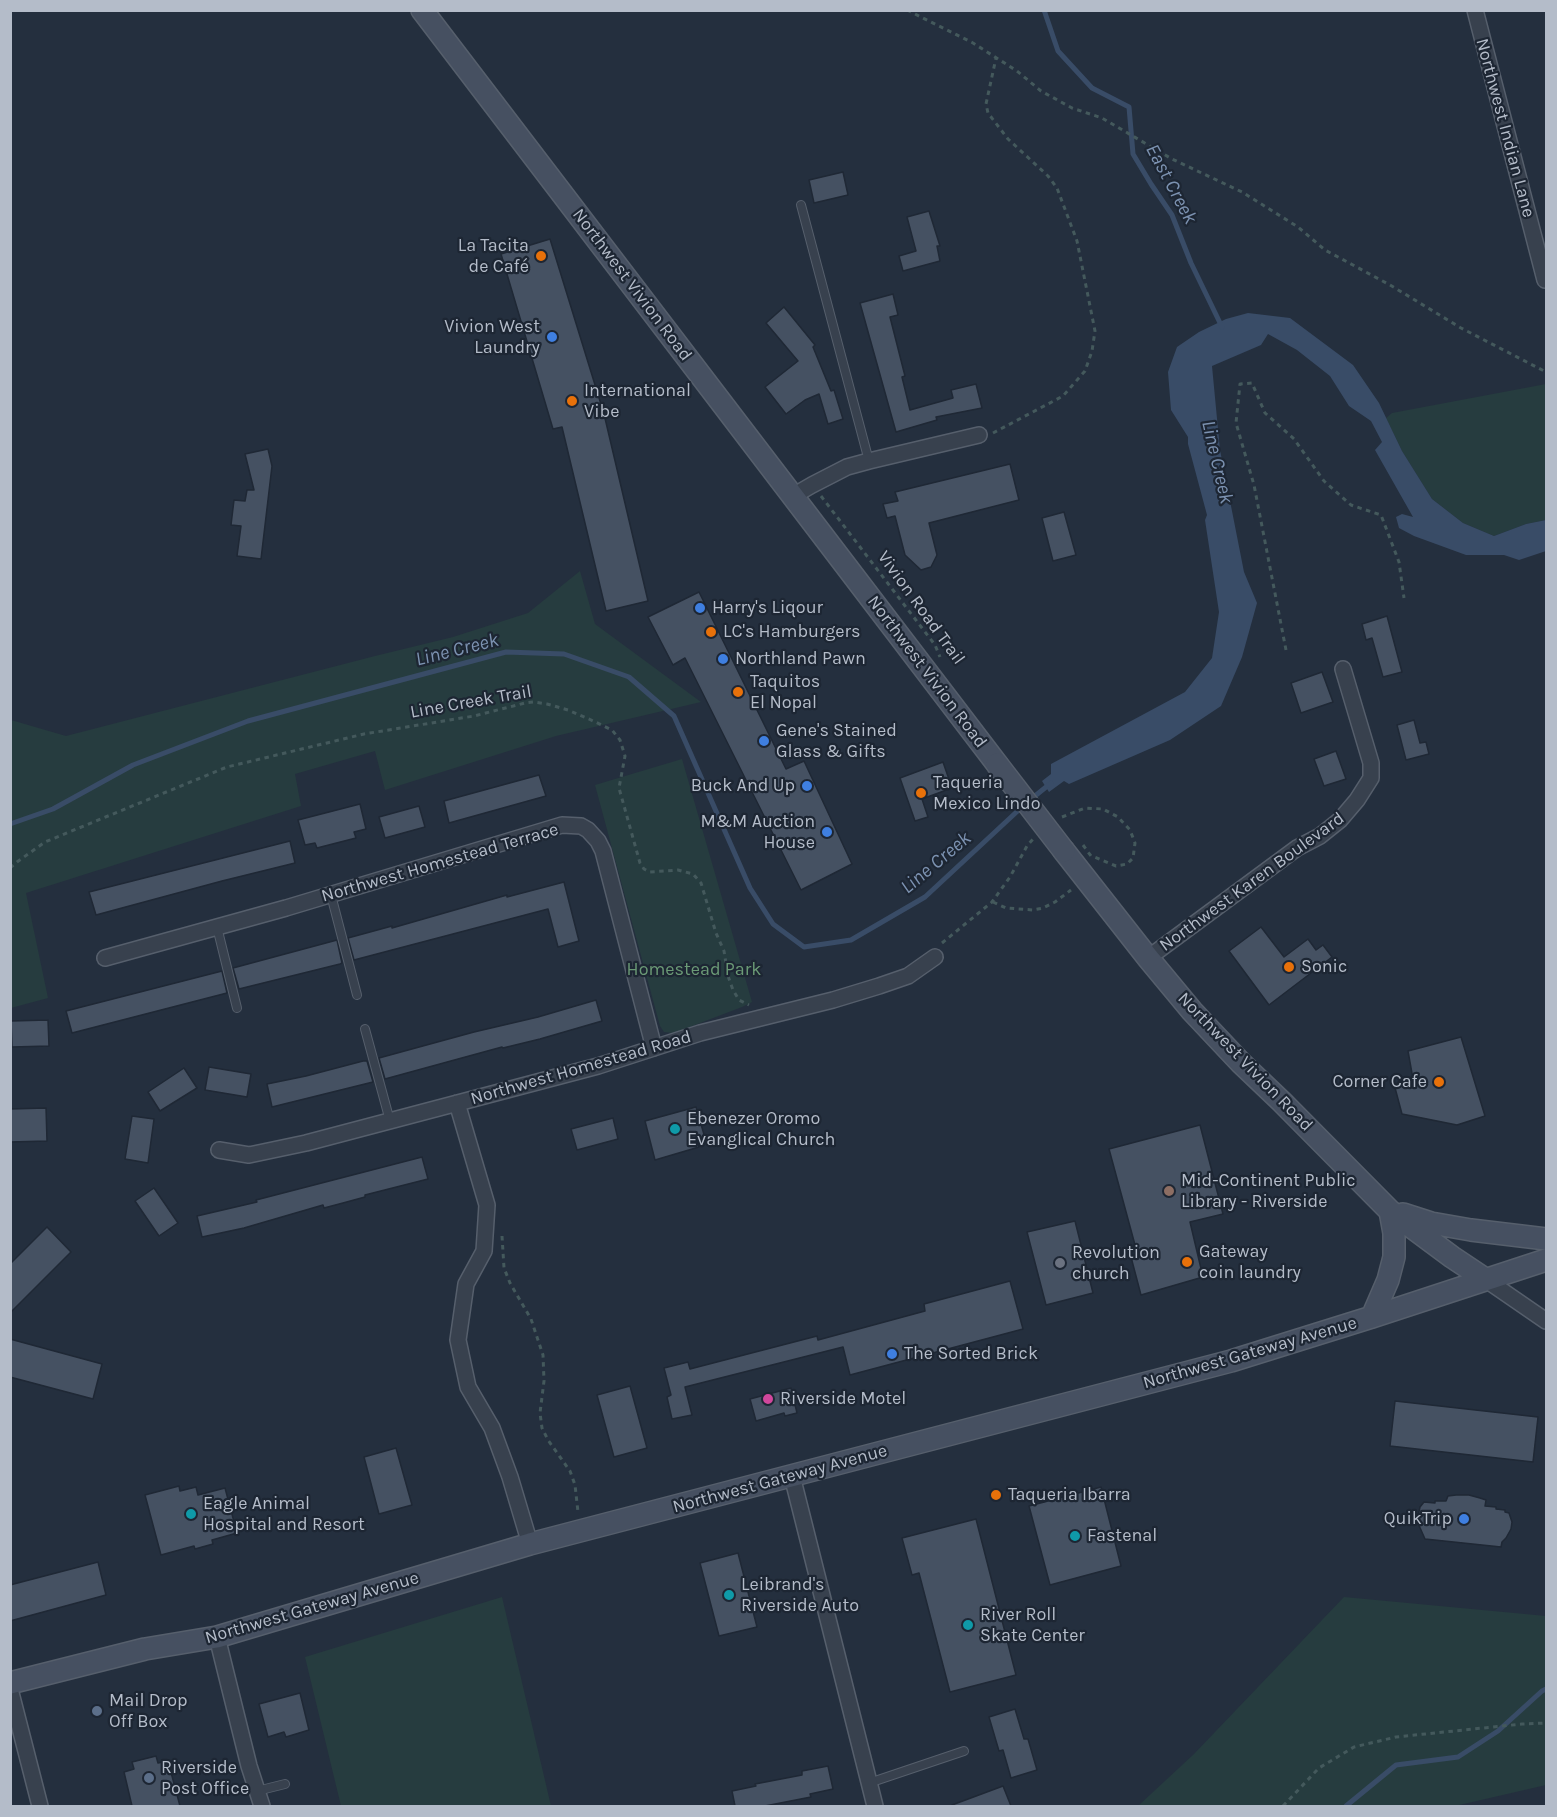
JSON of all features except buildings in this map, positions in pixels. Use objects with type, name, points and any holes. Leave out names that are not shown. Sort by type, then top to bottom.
[{"type":"main road","name":"Northwest Vivion Road","points":[[422,10],[997,764],[1192,1011],[1241,1063],[1390,1210],[1485,1279]]},
{"type":"main road","points":[[1372,1317],[1388,1280],[1394,1257],[1395,1233],[1390,1210],[1431,1222],[1471,1230],[1546,1239]]},
{"type":"main road","name":"Northwest Gateway Avenue","points":[[10,1683],[145,1649],[218,1637],[531,1544],[1231,1361],[1546,1260]]},
{"type":"street","name":"Northwest Indian Lane","points":[[1474,10],[1546,280]]},
{"type":"street","points":[[794,496],[847,467],[979,435]]},
{"type":"street","name":"Northwest Karen Boulevard","points":[[1148,958],[1297,848],[1320,836],[1340,820],[1357,801],[1371,778],[1371,763],[1343,669]]},
{"type":"street","name":"Northwest Homestead Terrace","points":[[105,958],[331,895],[562,825],[580,826],[588,830],[603,851],[654,1048]]},
{"type":"street","name":"Northwest Homestead Road","points":[[219,1150],[249,1155],[306,1143],[598,1066],[700,1033],[833,1000],[879,986],[908,976],[936,952]]},
{"type":"street","points":[[457,1103],[487,1205],[484,1251],[466,1284],[458,1340],[468,1387],[492,1428],[531,1544]]},
{"type":"street","name":"Northwest Vivion Road","points":[[1485,1279],[1546,1321]]},
{"type":"street","points":[[792,1476],[875,1806]]},
{"type":"street","points":[[218,1637],[249,1766],[260,1799]]},
{"type":"street","points":[[10,1689],[40,1806]]},
{"type":"lane","points":[[801,205],[869,461]]},
{"type":"lane","points":[[331,895],[357,995]]},
{"type":"lane","points":[[217,927],[237,1008]]},
{"type":"lane","points":[[365,1029],[390,1121]]},
{"type":"lane","points":[[869,1783],[964,1751]]},
{"type":"lane","points":[[260,1799],[285,1784]]},
{"type":"path","points":[[907,10],[973,43],[1017,71],[1041,91],[1072,108],[1102,118],[1173,159],[1242,192],[1298,227],[1325,250],[1390,285],[1461,328],[1546,372]]},
{"type":"path","points":[[979,435],[1004,429],[1063,396],[1085,371],[1092,351],[1095,331],[1077,241],[1057,188],[1048,176],[1008,138],[988,113],[986,104],[996,58]]},
{"type":"path","points":[[1286,650],[1254,485],[1236,423],[1240,384],[1252,383],[1265,413],[1294,439],[1324,480],[1351,505],[1382,515],[1399,562],[1404,598]]},
{"type":"path","name":"Vivion Road Trail","points":[[812,485],[935,645],[941,658]]},
{"type":"path","name":"Line Creek Trail","points":[[10,868],[45,842],[227,767],[364,734],[474,716],[525,703],[548,704],[590,718],[612,730],[620,740],[625,756],[619,788],[640,863],[650,872],[678,870],[693,874],[701,883],[716,933],[724,951],[733,990],[739,1000],[752,1006]]},
{"type":"path","points":[[1059,819],[1085,808],[1103,809],[1118,817],[1130,830],[1135,843],[1132,858],[1127,864],[1116,866],[1091,856]]},
{"type":"path","points":[[936,952],[992,902],[1010,878],[1027,846],[1034,838]]},
{"type":"path","points":[[992,902],[1006,908],[1033,910],[1055,902],[1071,890]]},
{"type":"path","points":[[502,1229],[504,1268],[531,1319],[543,1355],[544,1381],[540,1413],[542,1428],[570,1471],[575,1485],[578,1512]]},
{"type":"path","points":[[1283,1806],[1318,1768],[1354,1747],[1396,1737],[1546,1723]]},
{"type":"green space","points":[[1546,384],[1546,520],[1526,524],[1494,536],[1463,523],[1432,499],[1402,451],[1386,418],[1392,413]]},
{"type":"green space","points":[[580,571],[595,624],[701,702],[556,736],[385,790],[375,751],[295,774],[301,806],[26,893],[48,998],[11,1008],[11,720],[66,736],[453,637],[528,613]]},
{"type":"green space","name":"Homestead Park","points":[[682,759],[752,1002],[674,1033],[664,1032],[660,1026],[595,785]]},
{"type":"green space","points":[[502,1597],[551,1806],[341,1806],[305,1657]]},
{"type":"green space","points":[[1344,1597],[1546,1616],[1546,1785],[1455,1806],[1138,1806],[1194,1754]]},
{"type":"water","points":[[1248,313],[1290,318],[1353,365],[1379,403],[1402,451],[1432,499],[1463,523],[1494,536],[1526,524],[1546,520],[1546,551],[1519,560],[1504,555],[1466,555],[1414,536],[1399,528],[1396,517],[1402,514],[1413,517],[1375,450],[1382,442],[1371,421],[1349,406],[1330,376],[1297,350],[1268,334],[1261,345],[1212,366],[1220,450],[1244,572],[1257,603],[1242,657],[1221,706],[1170,740],[1069,784],[1064,781],[1049,792],[1042,781],[1051,774],[1051,764],[1185,692],[1212,658],[1219,612],[1205,520],[1207,515],[1188,437],[1171,410],[1168,372],[1177,347],[1199,332],[1226,319]]},
{"type":"waterway","name":"East Creek","points":[[1044,10],[1058,51],[1092,88],[1129,107],[1133,154],[1172,215],[1191,263],[1222,327]]},
{"type":"waterway","name":"Line Creek","points":[[10,824],[53,809],[133,765],[248,721],[506,652],[564,654],[629,677],[674,716],[750,888],[773,924],[804,947],[851,940],[925,897],[1023,806]]},
{"type":"waterway","name":"Line Creek","points":[[1030,800],[1051,783]]},
{"type":"waterway","points":[[1346,1806],[1396,1765],[1458,1757],[1498,1731],[1546,1689]]},
{"type":"place","name":"La Tacita de Café","points":[[541,256]]},
{"type":"place","name":"Vivion West Laundry","points":[[552,337]]},
{"type":"place","name":"International Vibe","points":[[572,401]]},
{"type":"place","name":"Harry's Liqour","points":[[700,608]]},
{"type":"place","name":"LC's Hamburgers","points":[[711,632]]},
{"type":"place","name":"Northland Pawn","points":[[723,659]]},
{"type":"place","name":"Taquitos El Nopal","points":[[738,692]]},
{"type":"place","name":"Gene's Stained Glass & Gifts","points":[[764,741]]},
{"type":"place","name":"Buck And Up","points":[[807,786]]},
{"type":"place","name":"Taqueria Mexico Lindo","points":[[921,793]]},
{"type":"place","name":"M&M Auction House","points":[[827,832]]},
{"type":"place","name":"Sonic","points":[[1289,967]]},
{"type":"place","name":"Corner Cafe","points":[[1439,1082]]},
{"type":"place","name":"Ebenezer Oromo Evanglical Church","points":[[675,1129]]},
{"type":"place","name":"Mid-Continent Public Library - Riverside","points":[[1169,1191]]},
{"type":"place","name":"Gateway coin laundry","points":[[1187,1262]]},
{"type":"place","name":"Revolution church","points":[[1060,1263]]},
{"type":"place","name":"The Sorted Brick","points":[[892,1354]]},
{"type":"place","name":"Riverside Motel","points":[[768,1399]]},
{"type":"place","name":"Taqueria Ibarra","points":[[996,1495]]},
{"type":"place","name":"Eagle Animal Hospital and Resort","points":[[191,1514]]},
{"type":"place","name":"QuikTrip","points":[[1464,1519]]},
{"type":"place","name":"Fastenal","points":[[1075,1536]]},
{"type":"place","name":"Leibrand's Riverside Auto","points":[[729,1595]]},
{"type":"place","name":"River Roll Skate Center","points":[[968,1625]]},
{"type":"place","name":"Mail Drop Off Box","points":[[97,1711]]},
{"type":"place","name":"Riverside Post Office","points":[[149,1778]]}]
